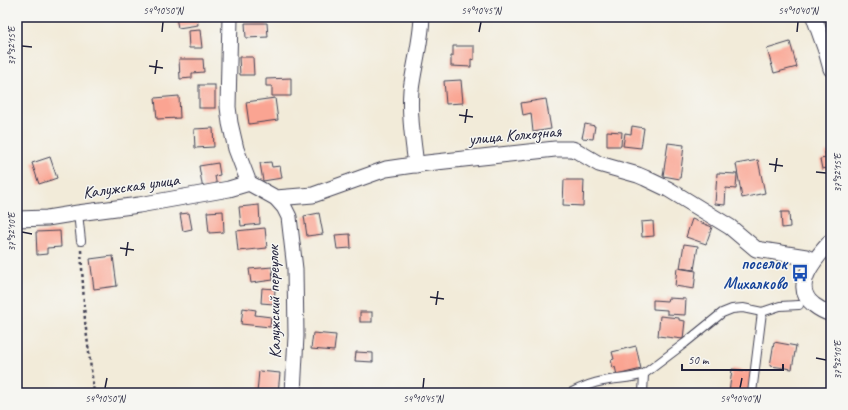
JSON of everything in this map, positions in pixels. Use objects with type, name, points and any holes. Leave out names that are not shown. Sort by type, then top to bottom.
[{"type":"street","points":[[230,17],[228,107],[236,149],[249,183]]},
{"type":"street","points":[[416,165],[411,112],[411,93],[413,73],[422,29],[422,17]]},
{"type":"street","points":[[814,17],[831,69]]},
{"type":"street","name":"улица Колхозная","points":[[276,198],[313,195],[386,169],[555,149],[572,149],[582,153],[599,164],[638,175],[668,189],[730,227],[756,249],[810,259]]},
{"type":"street","name":"Калужский переулок","points":[[249,183],[276,198],[284,207],[289,217],[295,269],[296,336],[293,393]]},
{"type":"street","name":"Калужская улица","points":[[17,219],[47,218],[78,212],[139,205],[229,190],[249,183]]},
{"type":"street","points":[[831,240],[810,259],[804,283],[805,292],[803,302],[814,305],[831,314]]},
{"type":"lane","points":[[78,212],[80,241]]},
{"type":"lane","points":[[570,393],[595,383],[644,374],[722,313],[732,309],[743,308],[762,312],[780,306],[803,302]]},
{"type":"lane","points":[[752,393],[762,312]]},
{"type":"lane","points":[[643,393],[644,374]]},
{"type":"path","points":[[80,241],[85,320],[94,393]]},
{"type":"building","points":[[176,17],[197,17],[198,25],[178,28]]},
{"type":"building","points":[[245,23],[267,23],[268,37],[246,38]]},
{"type":"building","points":[[200,30],[202,48],[189,48],[188,31]]},
{"type":"building","points":[[790,42],[797,67],[774,73],[767,49]]},
{"type":"building","points":[[453,46],[474,46],[474,60],[471,59],[471,67],[451,66]]},
{"type":"building","points":[[239,57],[253,57],[254,75],[240,75]]},
{"type":"building","points":[[179,59],[203,59],[204,72],[192,73],[192,78],[180,79]]},
{"type":"building","points":[[291,78],[291,96],[272,96],[272,86],[266,86],[266,79]]},
{"type":"building","points":[[461,80],[463,103],[446,104],[444,81]]},
{"type":"building","points":[[199,85],[215,85],[215,108],[199,108]]},
{"type":"building","points":[[179,96],[180,118],[157,119],[155,98]]},
{"type":"building","points":[[275,98],[278,120],[249,124],[246,102]]},
{"type":"building","points":[[546,99],[551,129],[533,132],[531,113],[523,115],[521,103]]},
{"type":"building","points":[[585,124],[595,126],[593,139],[582,138]]},
{"type":"building","points":[[632,126],[644,128],[641,148],[623,146],[625,133],[631,134]]},
{"type":"building","points":[[213,128],[214,147],[195,148],[194,129]]},
{"type":"building","points":[[607,131],[622,132],[621,146],[607,146]]},
{"type":"building","points":[[668,143],[684,145],[680,179],[663,176]]},
{"type":"building","points":[[831,151],[831,170],[828,171],[827,168],[822,169],[820,159],[826,158],[825,152]]},
{"type":"building","points":[[50,157],[57,178],[39,184],[32,163]]},
{"type":"building","points":[[758,160],[765,193],[742,198],[736,164]]},
{"type":"building","points":[[271,162],[272,167],[280,166],[282,178],[263,181],[260,163]]},
{"type":"building","points":[[218,163],[220,175],[215,176],[217,187],[203,190],[199,166]]},
{"type":"building","points":[[717,173],[737,174],[736,189],[726,188],[725,205],[715,204]]},
{"type":"building","points":[[564,180],[584,180],[583,206],[563,205]]},
{"type":"building","points":[[259,205],[260,224],[241,226],[239,207]]},
{"type":"building","points":[[223,211],[224,232],[209,233],[207,212]]},
{"type":"building","points":[[781,212],[789,212],[790,227],[782,228]]},
{"type":"building","points":[[189,213],[192,229],[183,231],[180,214]]},
{"type":"building","points":[[319,213],[323,234],[307,236],[304,216]]},
{"type":"building","points":[[692,219],[712,227],[706,244],[686,237]]},
{"type":"building","points":[[653,221],[654,236],[642,237],[641,222]]},
{"type":"building","points":[[265,228],[267,248],[238,251],[236,231]]},
{"type":"building","points":[[60,231],[61,247],[47,248],[47,254],[37,255],[36,232]]},
{"type":"building","points":[[350,234],[351,248],[337,249],[335,235]]},
{"type":"building","points":[[684,244],[698,246],[694,270],[680,268]]},
{"type":"building","points":[[113,256],[117,286],[94,289],[90,259]]},
{"type":"building","points":[[272,267],[273,280],[251,283],[249,269]]},
{"type":"building","points":[[677,268],[696,271],[694,289],[675,286]]},
{"type":"building","points":[[262,288],[275,289],[274,304],[261,303]]},
{"type":"building","points":[[668,298],[686,299],[685,315],[667,314],[667,310],[653,309],[653,300],[667,301]]},
{"type":"building","points":[[243,308],[256,310],[255,315],[271,317],[270,327],[241,324]]},
{"type":"building","points":[[360,312],[372,312],[372,322],[360,322]]},
{"type":"building","points":[[660,316],[679,318],[679,320],[685,321],[683,339],[658,336]]},
{"type":"building","points":[[313,333],[336,335],[334,351],[311,349]]},
{"type":"building","points":[[774,342],[796,346],[792,369],[770,366]]},
{"type":"building","points":[[636,346],[641,369],[617,375],[611,360],[614,359],[612,352]]},
{"type":"building","points":[[356,352],[373,353],[373,362],[355,361]]},
{"type":"building","points":[[732,369],[755,372],[752,393],[729,393]]},
{"type":"building","points":[[259,371],[280,373],[278,393],[257,393]]},
{"type":"place","name":"поселок Михалково","points":[[800,273]]}]
